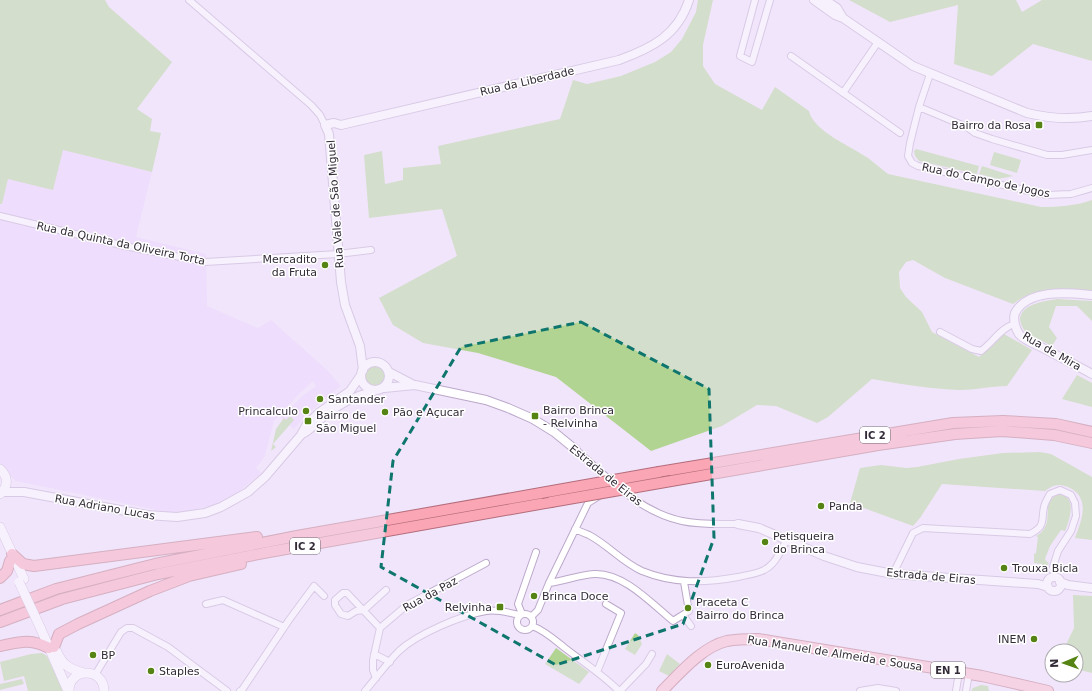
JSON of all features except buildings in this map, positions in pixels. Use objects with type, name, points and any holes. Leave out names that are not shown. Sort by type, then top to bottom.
[{"type":"highway","name":"IC 2","points":[[0,610],[56,590],[155,564],[297,536],[659,472],[952,423],[1003,421],[1056,424],[1092,432]]},
{"type":"highway","name":"IC 2","points":[[0,622],[62,599],[158,574],[299,547],[878,445],[955,434],[1002,431],[1054,435],[1092,443]]},
{"type":"highway","points":[[0,578],[7,571],[11,557],[23,564],[34,566],[258,537],[297,536]]},
{"type":"highway","points":[[0,646],[29,641],[52,648],[60,634],[78,624],[150,591],[189,576],[255,561],[299,547]]},
{"type":"main road","name":"Rua Adriano Lucas","points":[[0,469],[6,476],[7,481],[1,493]]},
{"type":"main road","points":[[0,527],[11,557],[52,648],[69,691]]},
{"type":"main road","points":[[0,539],[11,557]]},
{"type":"main road","name":"Rua Manuel de Almeida e Sousa","points":[[662,691],[698,657],[709,649],[726,641],[742,639],[758,639],[964,673],[1048,691]]},
{"type":"main road","points":[[52,648],[64,664],[71,669],[95,675],[103,682],[105,690]]},
{"type":"main road","points":[[69,691],[71,682],[74,678],[84,673]]},
{"type":"street","name":"Rua Vale de São Miguel","points":[[189,0],[311,105],[320,115],[325,125],[329,134],[341,282],[346,305],[360,346],[362,372]]},
{"type":"street","name":"Rua da Liberdade","points":[[325,125],[334,123],[341,124],[592,66],[636,54],[664,38],[674,29],[681,19],[689,0]]},
{"type":"street","points":[[755,0],[740,56],[752,62],[770,0]]},
{"type":"street","points":[[814,0],[835,15],[843,18],[912,66],[930,74],[1027,113],[1045,117],[1061,118],[1092,116]]},
{"type":"street","points":[[825,0],[837,8],[843,18]]},
{"type":"street","points":[[843,92],[878,42]]},
{"type":"street","points":[[791,56],[900,133]]},
{"type":"street","points":[[930,74],[918,107],[967,127],[975,133],[992,140],[1047,155],[1062,155],[1092,150]]},
{"type":"street","name":"Rua do Campo de Jogos","points":[[918,107],[908,156],[912,163],[918,166],[1047,195],[1072,194],[1092,188]]},
{"type":"street","name":"Rua da Liberdade","points":[[329,134],[341,124]]},
{"type":"street","name":"Rua da Quinta da Oliveira Torta","points":[[0,216],[125,246],[205,262],[338,254],[371,250]]},
{"type":"street","name":"Rua de Mira","points":[[1092,295],[1057,292],[1038,296],[1025,302],[1014,315],[1014,324],[1019,334],[1092,374]]},
{"type":"street","points":[[940,332],[972,349],[981,351],[1008,326],[1014,324]]},
{"type":"street","name":"Rua Vale de São Miguel","points":[[360,346],[377,362]]},
{"type":"street","points":[[377,362],[385,365],[389,372],[389,381],[384,388],[374,391],[366,387],[361,380],[362,372],[368,364],[377,362]]},
{"type":"street","name":"Rua Adriano Lucas","points":[[1,493],[24,492],[147,516],[177,517],[205,513],[221,507],[248,492],[265,477],[301,435],[307,424],[320,412],[350,391],[362,372]]},
{"type":"street","name":"Estrada de Eiras","points":[[389,372],[415,385],[486,400],[533,419],[554,432],[634,500],[651,510],[670,518],[691,523],[738,524],[759,528],[824,556],[857,567],[893,574],[1048,584],[1053,591],[1060,585],[1092,588]]},
{"type":"street","name":"Estrada de Eiras","points":[[384,388],[415,385]]},
{"type":"street","name":"Rua Adriano Lucas","points":[[301,435],[311,429],[324,416],[344,403],[357,396],[374,391]]},
{"type":"street","name":"Rua Adriano Lucas","points":[[7,481],[24,492]]},
{"type":"street","points":[[531,617],[538,610],[549,583],[588,503],[616,485]]},
{"type":"street","points":[[893,574],[913,533],[923,528],[1030,534],[1039,530],[1043,522],[1044,505],[1050,494],[1060,490],[1071,495],[1075,503],[1076,516],[1071,531],[1058,551],[1052,570]]},
{"type":"street","points":[[575,529],[590,536],[625,561],[641,570],[653,575],[684,582],[714,581],[757,573],[764,570],[778,558],[787,539]]},
{"type":"street","points":[[518,625],[517,621],[521,615],[518,604],[536,552]]},
{"type":"street","name":"Rua da Paz","points":[[380,628],[407,605],[486,563]]},
{"type":"street","points":[[549,583],[594,574],[610,575],[621,579],[674,621],[689,611],[684,582]]},
{"type":"street","points":[[241,690],[314,586],[324,596]]},
{"type":"street","points":[[376,678],[373,670],[374,654],[380,628],[364,610],[347,593],[342,593],[335,600],[335,605],[342,614],[348,616],[356,611],[364,610],[386,590]]},
{"type":"street","points":[[206,604],[223,600],[284,627]]},
{"type":"street","points":[[597,672],[621,613],[606,604]]},
{"type":"street","points":[[365,691],[400,650],[425,634],[464,617],[487,611],[521,615],[527,614],[533,620],[532,626]]},
{"type":"street","points":[[504,612],[524,630],[532,626],[538,628],[597,672],[617,690],[646,664],[652,654]]},
{"type":"street","points":[[683,615],[691,626]]},
{"type":"street","points":[[95,675],[121,632],[127,628],[133,628],[168,647],[227,691]]},
{"type":"street","points":[[374,654],[390,662]]},
{"type":"street","points":[[956,691],[964,673]]},
{"type":"street","points":[[964,673],[966,691]]},
{"type":"street","points":[[860,691],[878,688],[896,691]]},
{"type":"highlighted area","points":[[581,322],[709,389],[714,538],[683,624],[556,665],[381,567],[393,461],[461,347]]},
{"type":"shaded area","points":[[63,150],[152,172],[136,237],[206,254],[207,306],[258,328],[271,320],[327,370],[341,386],[312,410],[294,429],[281,418],[301,397],[316,386],[313,381],[298,395],[274,421],[265,456],[256,468],[262,473],[238,492],[218,504],[176,514],[16,481],[0,467],[0,204],[2,204],[8,179]]},
{"type":"green space","points":[[0,0],[105,0],[109,7],[172,62],[137,109],[152,119],[150,131],[161,133],[152,172],[63,150],[53,190],[8,179],[2,204],[0,204]]},
{"type":"green space","points":[[698,0],[713,0],[703,45],[703,66],[715,84],[762,110],[775,87],[809,111],[812,118],[825,132],[868,158],[888,174],[1041,207],[1067,206],[1092,200],[1092,291],[1061,289],[1041,291],[1022,298],[1013,304],[945,278],[913,260],[906,262],[899,272],[900,288],[906,297],[922,312],[932,332],[979,357],[1004,334],[1032,350],[1007,386],[960,390],[916,386],[872,379],[828,417],[817,423],[776,406],[757,405],[722,426],[651,451],[556,377],[478,353],[423,343],[393,325],[379,298],[457,256],[442,209],[369,218],[364,155],[382,151],[385,184],[403,180],[403,168],[441,164],[438,146],[560,119],[573,80],[587,84],[621,76],[655,62],[671,52],[682,39],[696,12]]},
{"type":"green space","points":[[849,0],[1016,0],[1022,12],[1042,0],[1092,0],[1092,61],[1033,44],[992,76],[954,64],[958,5],[890,22]]},
{"type":"green space","points":[[916,149],[979,166],[977,174],[919,161],[915,156],[914,151]]},
{"type":"green space","points":[[994,152],[1021,160],[1017,173],[990,165]]},
{"type":"green space","points":[[982,166],[1013,176],[998,179],[979,174]]},
{"type":"green space","points":[[1057,299],[1092,301],[1092,321],[1077,306],[1056,306],[1049,327],[1057,338],[1052,346],[1024,330],[1020,318],[1022,313],[1030,306]]},
{"type":"green space","points":[[375,365],[383,368],[386,376],[383,384],[375,387],[367,384],[364,376],[367,368]]},
{"type":"green space","points":[[1077,375],[1092,383],[1092,407],[1062,399]]},
{"type":"green space","points":[[290,416],[294,420],[273,444],[276,447],[271,451],[276,429],[284,418],[286,420]]},
{"type":"green space","points":[[1040,452],[1051,454],[1092,477],[1092,540],[1075,538],[1082,517],[1082,503],[1080,497],[1075,491],[1061,485],[1053,486],[1045,491],[942,484],[920,518],[913,526],[850,503],[860,468],[881,465],[906,468],[1003,453]]},
{"type":"green space","points":[[1057,495],[1068,498],[1071,508],[1069,520],[1065,531],[1061,530],[1050,546],[1045,559],[1049,563],[1042,569],[1042,564],[1034,563],[1034,554],[1036,553],[1038,537],[1036,536],[1046,526],[1049,503],[1052,498]]},
{"type":"green space","points":[[1073,595],[1092,596],[1092,673],[1084,671],[1084,643],[1067,643],[1074,628]]},
{"type":"green space","points":[[635,633],[638,635],[642,644],[635,655],[625,649]]},
{"type":"green space","points":[[556,648],[589,672],[579,684],[545,664]]},
{"type":"green space","points":[[42,653],[47,656],[63,691],[28,691],[24,676],[4,681],[0,662],[31,654]]},
{"type":"green space","points":[[667,654],[680,664],[669,676],[659,671]]},
{"type":"green space","points":[[22,679],[24,684],[0,690],[0,684]]},
{"type":"green space","points":[[981,685],[988,686],[989,691],[971,691],[973,688]]},
{"type":"place","name":"Bairro da Rosa","points":[[1039,125]]},
{"type":"place","name":"Mercadito da Fruta","points":[[325,265]]},
{"type":"place","name":"Santander","points":[[320,399]]},
{"type":"place","name":"Princalculo","points":[[306,411]]},
{"type":"place","name":"Pão e Açucar","points":[[385,412]]},
{"type":"place","name":"Bairro Brinca - Relvinha","points":[[535,416]]},
{"type":"place","name":"Bairro de São Miguel","points":[[308,421]]},
{"type":"place","name":"Panda","points":[[821,506]]},
{"type":"place","name":"Petisqueira do Brinca","points":[[765,542]]},
{"type":"place","name":"Trouxa Bicla","points":[[1004,568]]},
{"type":"place","name":"Brinca Doce","points":[[534,596]]},
{"type":"place","name":"Relvinha","points":[[500,607]]},
{"type":"place","name":"Praceta C Bairro do Brinca","points":[[688,608]]},
{"type":"place","name":"INEM","points":[[1034,639]]},
{"type":"place","name":"BP","points":[[93,655]]},
{"type":"place","name":"EuroAvenida","points":[[708,665]]},
{"type":"place","name":"Staples","points":[[151,671]]}]
